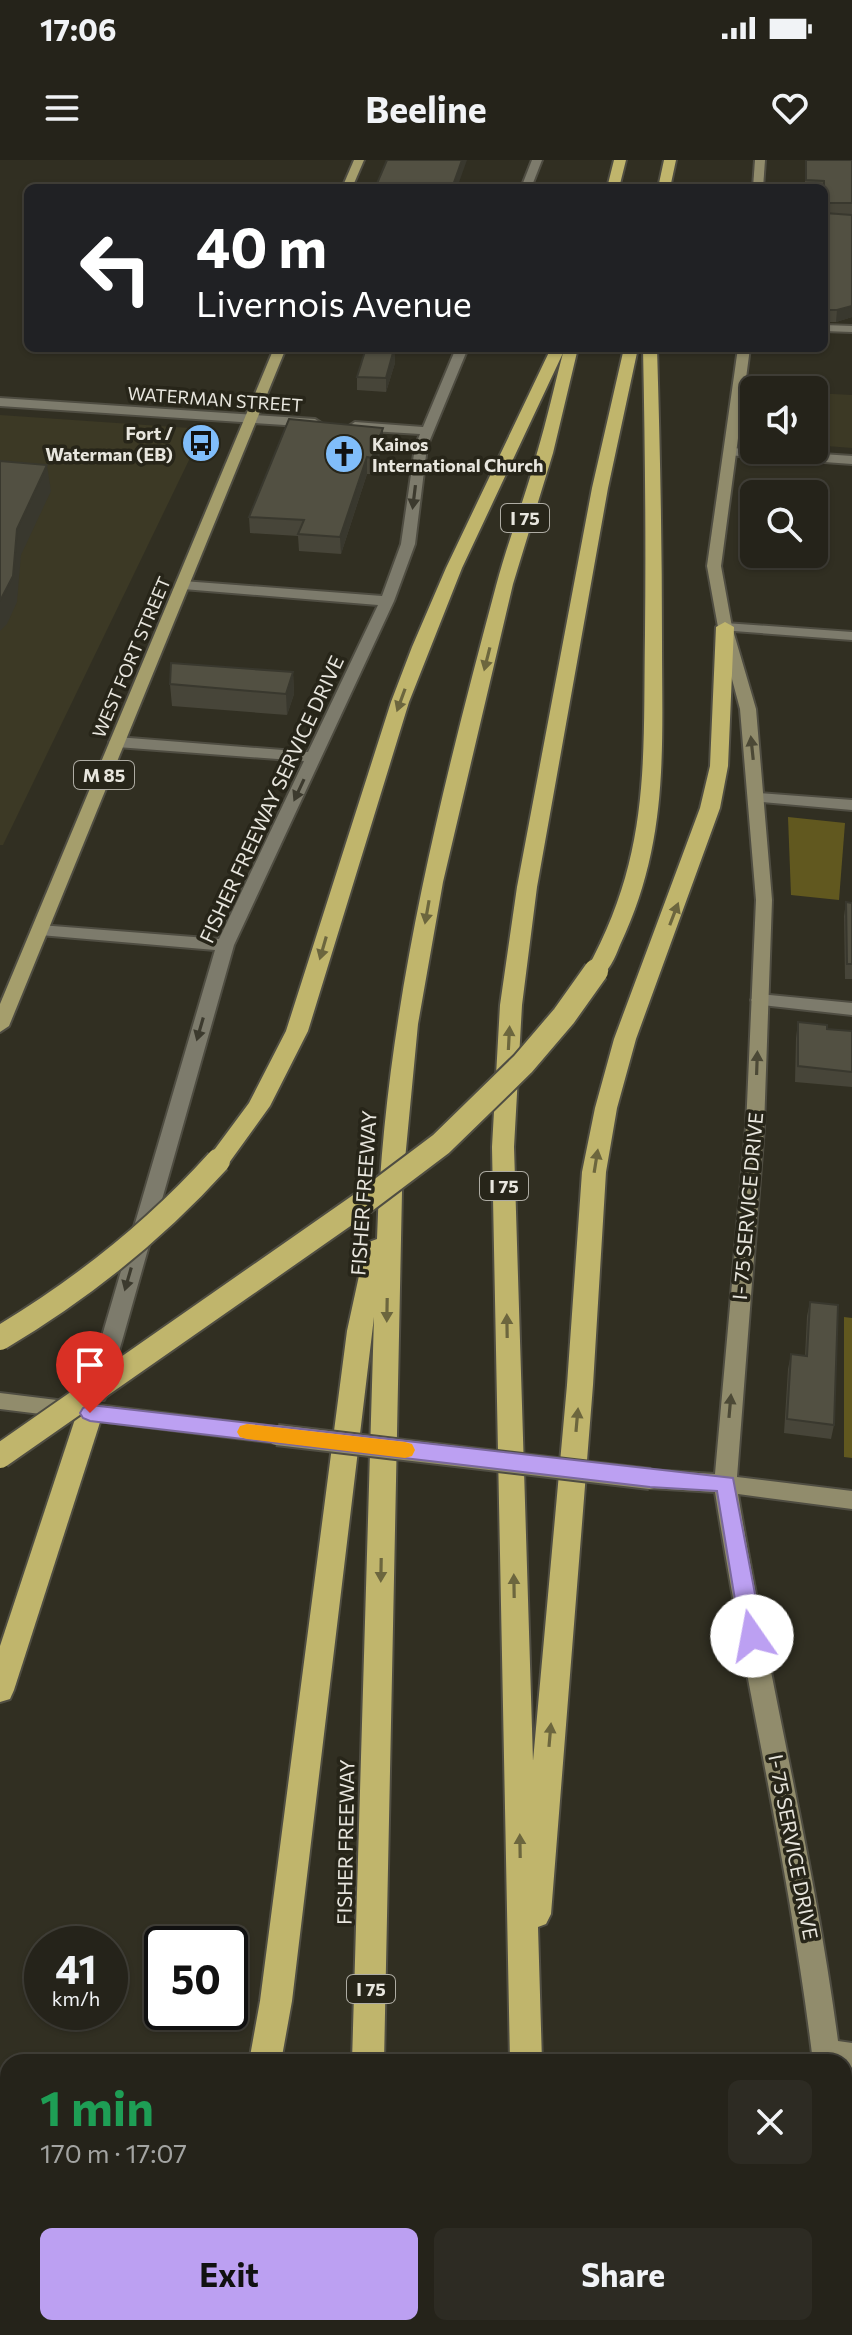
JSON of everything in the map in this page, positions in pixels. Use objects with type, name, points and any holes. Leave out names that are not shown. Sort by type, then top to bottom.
[{"type":"highway","points":[[614,184],[620,160]]},
{"type":"highway","points":[[665,184],[670,160]]},
{"type":"highway","points":[[0,1338],[66,1297],[132,1248],[218,1161],[259,1106],[297,1031],[385,747],[415,661],[454,568],[556,352]]},
{"type":"highway","name":"FISHER FREEWAY","points":[[368,2054],[390,1191],[407,1024],[433,882],[505,584],[545,453],[570,352]]},
{"type":"highway","name":"I 75","points":[[525,2049],[503,1147],[511,1005],[529,871],[600,488],[630,352]]},
{"type":"highway","points":[[0,1456],[364,1202],[441,1144],[523,1064],[564,1016],[596,971],[625,915],[648,829],[652,796],[654,524],[650,352]]},
{"type":"highway","points":[[525,2049],[580,1385],[594,1172],[604,1118],[625,1039],[710,808],[719,766],[725,627]]},
{"type":"highway","points":[[266,2054],[276,2001],[359,1331],[390,1191]]},
{"type":"highway","points":[[0,1690],[90,1413]]},
{"type":"main road","points":[[349,184],[359,160]]},
{"type":"main road","points":[[758,184],[760,160]]},
{"type":"main road","name":"WEST FORT STREET","points":[[0,1026],[278,352]]},
{"type":"main road","name":"I- 75 SERVICE DRIVE","points":[[744,352],[732,452],[714,552],[715,579],[748,709],[764,900],[755,1127],[725,1484],[741,1584],[834,2054]]},
{"type":"main road","points":[[0,1401],[650,1479],[725,1484],[852,1500]]},
{"type":"street","points":[[528,184],[537,160]]},
{"type":"street","points":[[828,328],[852,329]]},
{"type":"street","name":"FISHER FREEWAY SERVICE DRIVE","points":[[90,1413],[225,945],[387,601],[408,544],[421,447],[460,352]]},
{"type":"street","name":"WATERMAN STREET","points":[[0,402],[428,431]]},
{"type":"street","points":[[732,452],[852,460]]},
{"type":"street","points":[[183,585],[387,601]]},
{"type":"street","points":[[725,627],[852,636]]},
{"type":"street","points":[[117,742],[314,757]]},
{"type":"street","points":[[757,798],[852,805]]},
{"type":"street","points":[[40,930],[225,945]]},
{"type":"street","points":[[760,1000],[852,1009]]},
{"type":"shaded area","points":[[828,394],[852,395],[852,448],[828,446]]},
{"type":"shaded area","points":[[0,415],[204,429],[3,845],[0,845]]},
{"type":"shaded area","points":[[788,817],[845,823],[839,900],[791,895]]},
{"type":"shaded area","points":[[844,1317],[852,1318],[852,1458],[844,1457]]},
{"type":"building","points":[[387,160],[462,160],[453,184],[377,184]]},
{"type":"building","points":[[806,160],[852,160],[852,203],[828,203],[828,184],[806,180]]},
{"type":"building","points":[[828,213],[852,215],[852,306],[828,310]]},
{"type":"building","points":[[365,352],[393,352],[386,378],[357,377]]},
{"type":"building","points":[[289,419],[383,428],[372,458],[367,457],[340,537],[298,534],[304,520],[249,517]]},
{"type":"building","points":[[0,461],[47,465],[17,529],[13,576],[0,600]]},
{"type":"building","points":[[171,663],[293,672],[286,694],[170,684]]},
{"type":"building","points":[[846,902],[852,903],[852,964],[847,964]]},
{"type":"building","points":[[798,1022],[852,1031],[852,1072],[798,1066]]},
{"type":"building","points":[[810,1302],[838,1305],[834,1425],[787,1419],[791,1354],[807,1356]]},
{"type":"slow traffic","points":[[247,1432],[405,1450]]},
{"type":"place","name":"Fort / Waterman (EB)","points":[[201,443]]},
{"type":"place","name":"Kainos International Church","points":[[344,454]]},
{"type":"route","points":[[90,1413],[650,1479],[725,1484],[752,1636]]}]
